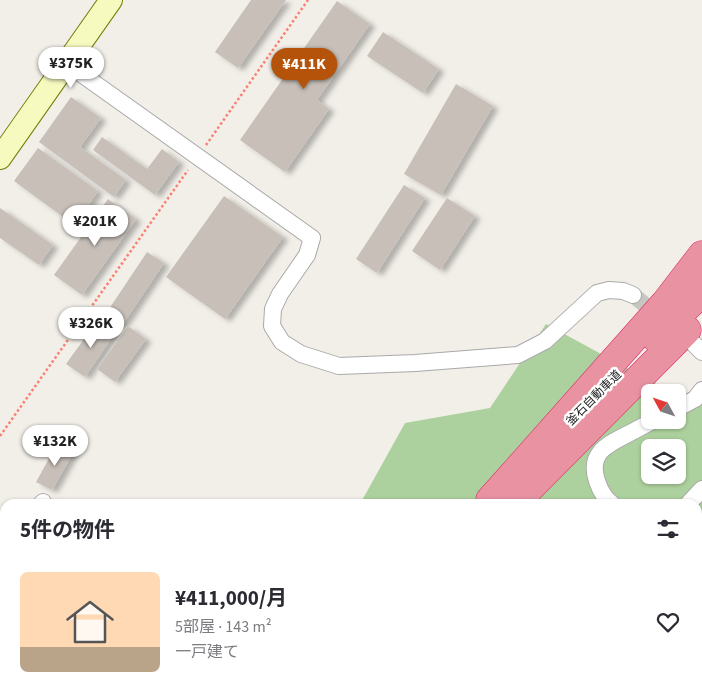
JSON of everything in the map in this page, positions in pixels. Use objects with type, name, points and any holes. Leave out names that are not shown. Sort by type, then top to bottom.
[{"type":"highway","points":[[500,499],[665,303],[702,255]]},
{"type":"highway","name":"釜石自動車道","points":[[500,499],[702,292]]},
{"type":"highway","name":"釜石自動車道","points":[[500,499],[651,366],[702,315]]},
{"type":"highway","points":[[651,366],[699,340]]},
{"type":"street","points":[[0,158],[111,0]]},
{"type":"street","points":[[66,63],[312,238],[307,255],[280,294],[273,309],[272,326],[282,342],[300,354],[339,366],[415,363],[518,355],[545,341],[596,293],[609,290],[633,294]]},
{"type":"street","points":[[686,403],[695,398],[702,390]]},
{"type":"street","points":[[606,499],[594,473],[597,458],[601,450],[609,444],[641,427]]},
{"type":"street","points":[[693,499],[702,489]]},
{"type":"path","points":[[0,436],[308,0]]},
{"type":"green space","points":[[546,324],[656,384],[641,384],[641,429],[686,429],[686,400],[694,405],[702,402],[702,499],[363,499],[405,423],[490,408]]},
{"type":"building","points":[[251,0],[286,0],[238,68],[215,52]]},
{"type":"building","points":[[337,1],[370,24],[317,100],[329,109],[285,172],[240,140]]},
{"type":"building","points":[[383,32],[439,69],[423,93],[367,56]]},
{"type":"building","points":[[456,84],[493,106],[441,195],[404,174]]},
{"type":"building","points":[[71,97],[101,118],[80,147],[126,180],[114,197],[39,142]]},
{"type":"building","points":[[102,137],[147,169],[162,149],[179,162],[155,195],[93,150]]},
{"type":"building","points":[[38,148],[98,191],[74,225],[14,181]]},
{"type":"building","points":[[404,185],[425,198],[377,273],[356,259]]},
{"type":"building","points":[[224,196],[283,237],[225,319],[166,277]]},
{"type":"building","points":[[447,198],[475,216],[440,270],[412,251]]},
{"type":"building","points":[[108,199],[136,219],[82,295],[54,275]]},
{"type":"building","points":[[0,208],[53,245],[39,265],[0,238]]},
{"type":"building","points":[[147,252],[164,263],[121,327],[105,315]]},
{"type":"building","points":[[97,321],[115,333],[85,377],[66,364]]},
{"type":"building","points":[[128,326],[146,339],[115,382],[97,369]]},
{"type":"building","points":[[57,444],[73,453],[52,490],[36,482]]},
{"type":"tunnel","points":[[633,295],[662,319]]}]
